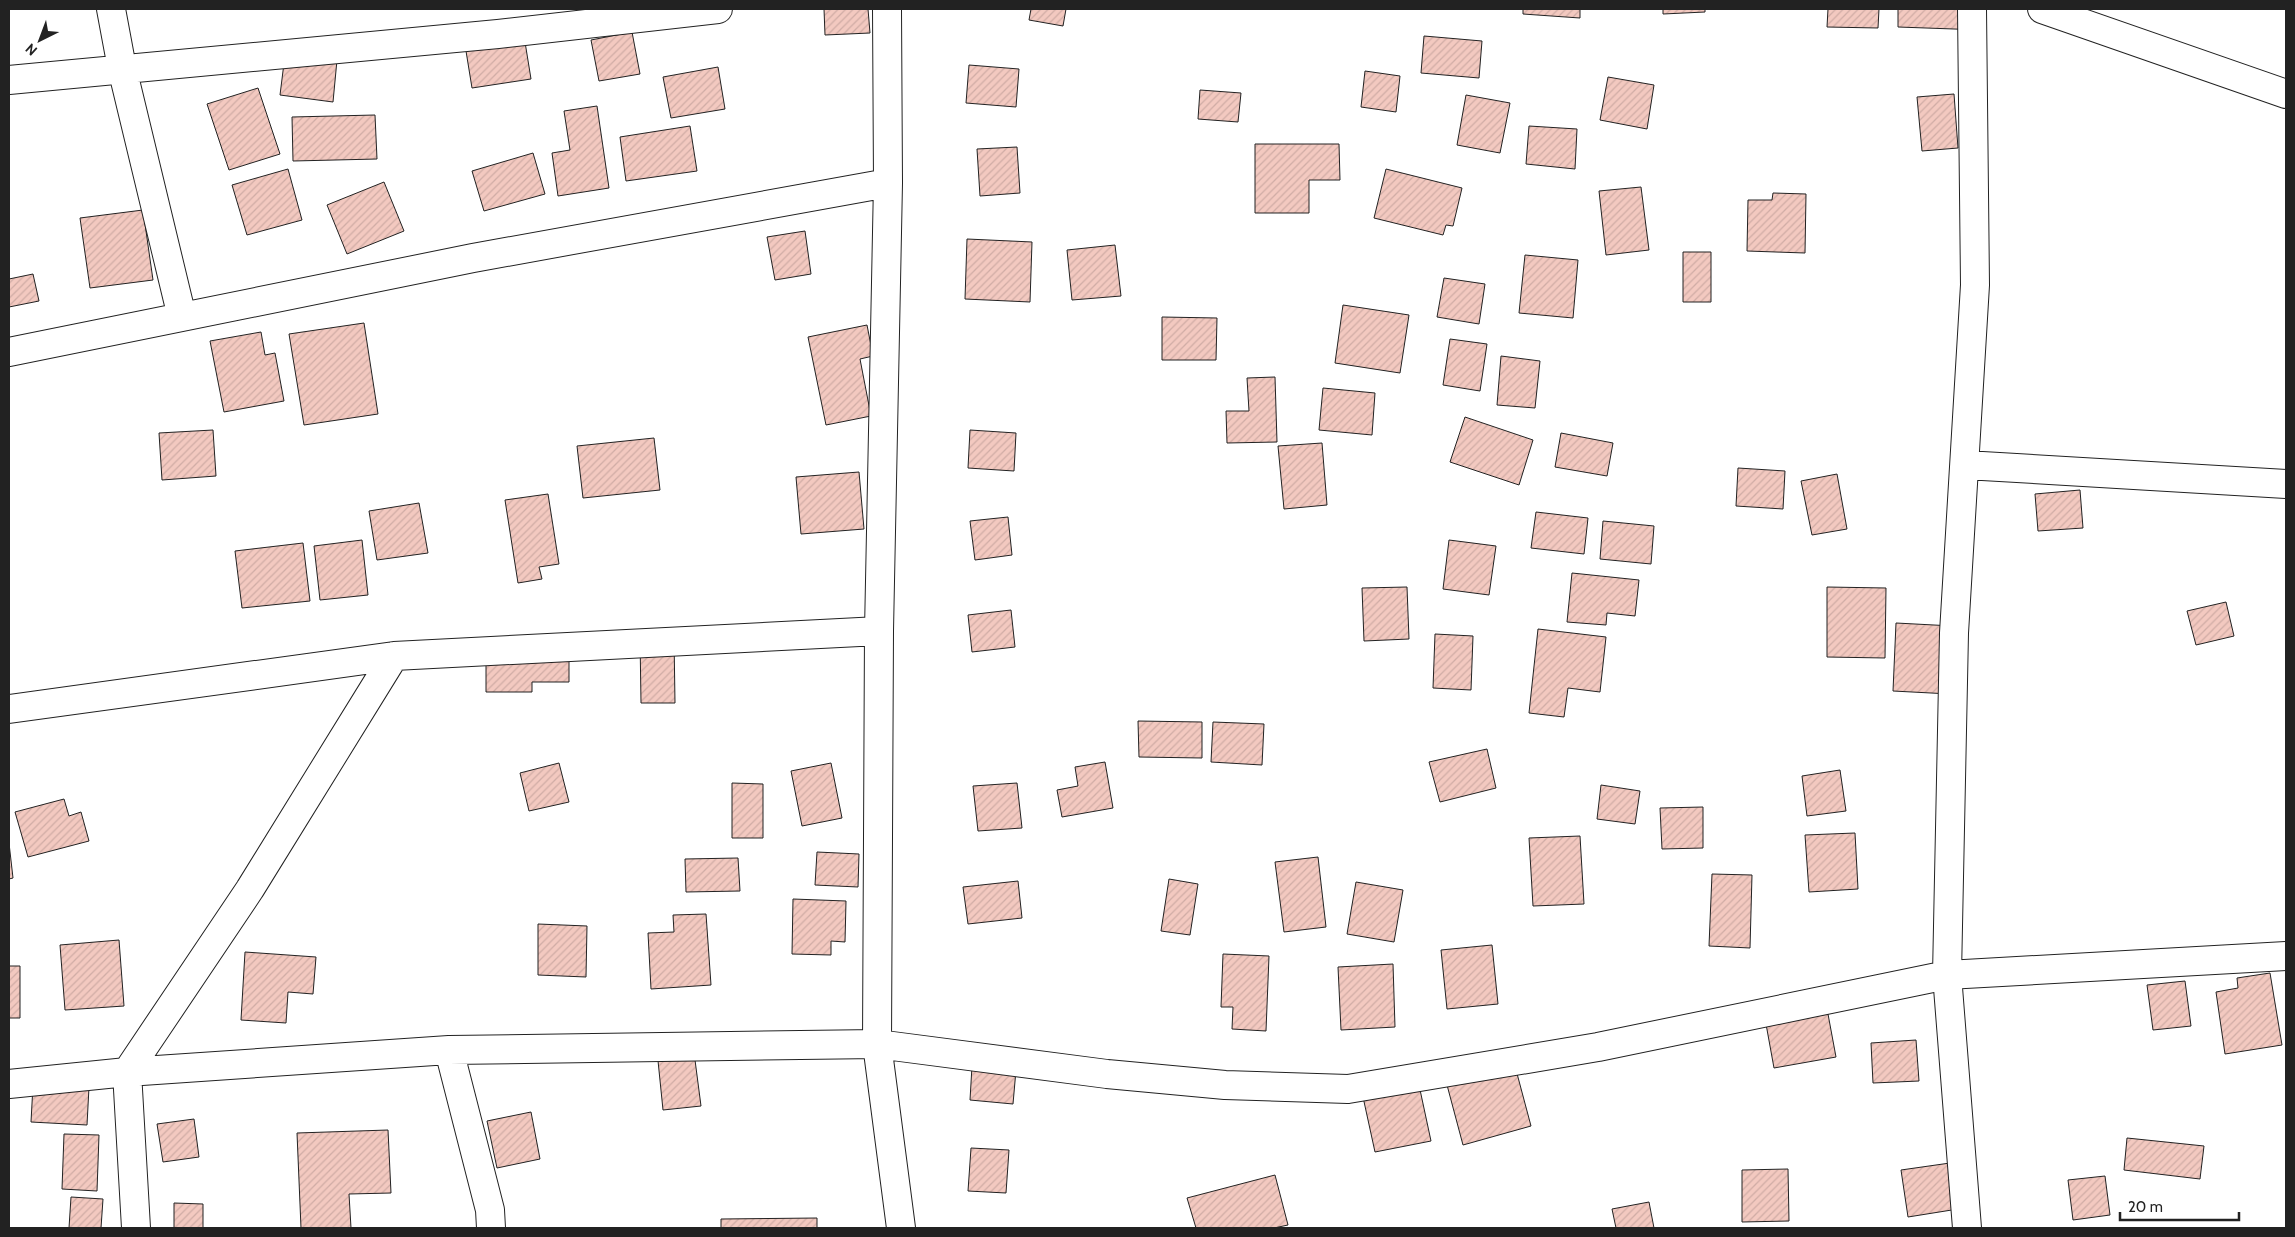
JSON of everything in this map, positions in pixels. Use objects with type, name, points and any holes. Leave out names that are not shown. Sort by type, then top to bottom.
[{"type":"street","points":[[110,9],[122,68],[182,316]]},
{"type":"street","points":[[9,80],[498,34],[718,9]]},
{"type":"street","points":[[887,9],[888,182],[880,631],[877,1044],[901,1228]]},
{"type":"street","points":[[1967,1228],[1947,975],[1954,633],[1975,285],[1972,9]]},
{"type":"street","points":[[2042,9],[2286,94]]},
{"type":"street","points":[[9,352],[473,258],[888,182]]},
{"type":"street","points":[[1965,464],[2286,484]]},
{"type":"street","points":[[9,709],[394,656],[880,631]]},
{"type":"street","points":[[136,1228],[127,1072],[250,890],[394,656]]},
{"type":"street","points":[[9,1084],[127,1072],[450,1050],[877,1044],[1107,1074],[1225,1085],[1348,1088],[1598,1047],[1947,975],[2286,956]]},
{"type":"street","points":[[450,1050],[490,1210],[491,1228]]},
{"type":"building","points":[[824,9],[868,9],[870,33],[825,35]]},
{"type":"building","points":[[1031,9],[1066,9],[1063,26],[1029,20]]},
{"type":"building","points":[[1523,9],[1580,9],[1580,18],[1523,14]]},
{"type":"building","points":[[1663,9],[1705,9],[1705,12],[1663,14]]},
{"type":"building","points":[[1828,9],[1879,9],[1878,28],[1827,27]]},
{"type":"building","points":[[1898,9],[1982,9],[1982,30],[1898,27]]},
{"type":"building","points":[[632,32],[640,74],[599,81],[591,40]]},
{"type":"building","points":[[1424,36],[1482,41],[1479,78],[1421,73]]},
{"type":"building","points":[[525,42],[531,79],[472,88],[466,51]]},
{"type":"building","points":[[285,55],[337,60],[333,102],[280,95]]},
{"type":"building","points":[[969,65],[1019,69],[1016,107],[966,103]]},
{"type":"building","points":[[718,67],[725,109],[671,118],[663,77]]},
{"type":"building","points":[[1365,71],[1400,76],[1396,112],[1361,107]]},
{"type":"building","points":[[1608,77],[1654,85],[1647,129],[1600,120]]},
{"type":"building","points":[[258,88],[280,154],[229,170],[207,104]]},
{"type":"building","points":[[1200,90],[1241,93],[1238,122],[1198,119]]},
{"type":"building","points":[[1954,94],[1958,148],[1922,151],[1917,97]]},
{"type":"building","points":[[1466,95],[1510,103],[1500,153],[1457,145]]},
{"type":"building","points":[[597,106],[609,188],[558,196],[552,153],[570,150],[564,111]]},
{"type":"building","points":[[375,115],[377,159],[293,161],[292,117]]},
{"type":"building","points":[[690,126],[697,171],[626,181],[620,137]]},
{"type":"building","points":[[1529,126],[1577,129],[1575,169],[1526,164]]},
{"type":"building","points":[[1255,144],[1339,144],[1340,180],[1309,180],[1309,213],[1255,213]]},
{"type":"building","points":[[1017,147],[1020,193],[980,196],[977,149]]},
{"type":"building","points":[[533,153],[545,194],[484,211],[472,171]]},
{"type":"building","points":[[288,169],[302,220],[247,235],[232,185]]},
{"type":"building","points":[[1386,169],[1462,188],[1453,226],[1446,225],[1443,235],[1374,218]]},
{"type":"building","points":[[384,182],[404,231],[347,254],[327,205]]},
{"type":"building","points":[[1641,187],[1649,250],[1606,255],[1599,191]]},
{"type":"building","points":[[1773,193],[1806,194],[1805,253],[1747,251],[1748,200],[1772,200]]},
{"type":"building","points":[[143,210],[153,280],[90,288],[80,218]]},
{"type":"building","points":[[805,231],[811,274],[775,280],[767,237]]},
{"type":"building","points":[[967,239],[1032,242],[1030,302],[965,299]]},
{"type":"building","points":[[1115,245],[1121,296],[1072,300],[1067,250]]},
{"type":"building","points":[[1683,252],[1711,252],[1711,302],[1683,302]]},
{"type":"building","points":[[1525,255],[1578,260],[1573,318],[1519,313]]},
{"type":"building","points":[[33,274],[39,301],[9,307],[9,279]]},
{"type":"building","points":[[1444,278],[1485,284],[1479,324],[1437,317]]},
{"type":"building","points":[[1343,305],[1409,315],[1400,373],[1335,363]]},
{"type":"building","points":[[1162,317],[1217,318],[1216,360],[1162,360]]},
{"type":"building","points":[[364,323],[378,414],[304,425],[289,334]]},
{"type":"building","points":[[867,325],[873,356],[860,359],[871,416],[826,425],[808,337]]},
{"type":"building","points":[[261,332],[265,355],[275,353],[284,401],[224,412],[210,341]]},
{"type":"building","points":[[1450,339],[1487,344],[1480,391],[1443,385]]},
{"type":"building","points":[[1501,356],[1540,361],[1535,408],[1497,405]]},
{"type":"building","points":[[1275,377],[1277,442],[1227,443],[1226,411],[1249,411],[1247,378]]},
{"type":"building","points":[[1323,388],[1375,393],[1372,435],[1319,430]]},
{"type":"building","points":[[1465,417],[1533,440],[1519,485],[1450,462]]},
{"type":"building","points":[[213,430],[216,476],[162,480],[159,433]]},
{"type":"building","points":[[970,430],[1016,433],[1014,471],[968,468]]},
{"type":"building","points":[[1561,433],[1613,443],[1607,476],[1555,467]]},
{"type":"building","points":[[654,438],[660,490],[583,498],[577,446]]},
{"type":"building","points":[[1322,443],[1327,505],[1284,509],[1278,446]]},
{"type":"building","points":[[1738,468],[1785,471],[1783,509],[1736,506]]},
{"type":"building","points":[[859,472],[864,529],[801,534],[796,477]]},
{"type":"building","points":[[1837,474],[1847,529],[1812,535],[1801,481]]},
{"type":"building","points":[[2080,490],[2083,528],[2038,531],[2035,494]]},
{"type":"building","points":[[548,494],[559,564],[539,567],[542,579],[518,583],[505,500]]},
{"type":"building","points":[[419,503],[428,553],[377,560],[369,511]]},
{"type":"building","points":[[1536,512],[1588,518],[1584,554],[1531,548]]},
{"type":"building","points":[[1008,517],[1012,555],[975,560],[970,521]]},
{"type":"building","points":[[1603,521],[1654,526],[1651,564],[1600,559]]},
{"type":"building","points":[[362,540],[368,595],[320,600],[314,546]]},
{"type":"building","points":[[1449,540],[1496,546],[1489,595],[1443,589]]},
{"type":"building","points":[[303,543],[310,601],[242,608],[235,551]]},
{"type":"building","points":[[1572,573],[1639,580],[1635,616],[1607,613],[1606,625],[1567,622]]},
{"type":"building","points":[[1407,587],[1409,639],[1364,641],[1362,588]]},
{"type":"building","points":[[1827,587],[1886,588],[1885,658],[1827,657]]},
{"type":"building","points":[[2226,602],[2234,636],[2196,645],[2187,611]]},
{"type":"building","points":[[1011,610],[1015,647],[972,652],[968,615]]},
{"type":"building","points":[[1896,623],[1953,626],[1950,694],[1893,691]]},
{"type":"building","points":[[1538,629],[1606,637],[1600,692],[1568,688],[1564,717],[1529,713]]},
{"type":"building","points":[[1435,634],[1473,636],[1471,690],[1433,688]]},
{"type":"building","points":[[640,637],[674,637],[675,703],[641,703]]},
{"type":"building","points":[[486,654],[569,654],[569,682],[532,682],[532,692],[486,692]]},
{"type":"building","points":[[1138,721],[1202,722],[1202,758],[1139,757]]},
{"type":"building","points":[[1213,722],[1264,724],[1262,765],[1211,762]]},
{"type":"building","points":[[1487,749],[1496,788],[1440,802],[1429,762]]},
{"type":"building","points":[[1105,762],[1113,808],[1062,817],[1057,790],[1078,786],[1075,767]]},
{"type":"building","points":[[559,763],[569,802],[529,811],[520,773]]},
{"type":"building","points":[[831,763],[842,818],[802,826],[791,771]]},
{"type":"building","points":[[1840,770],[1846,811],[1807,816],[1802,776]]},
{"type":"building","points":[[732,783],[763,784],[763,838],[732,838]]},
{"type":"building","points":[[1017,783],[1022,828],[978,831],[973,786]]},
{"type":"building","points":[[1601,785],[1640,791],[1635,824],[1597,819]]},
{"type":"building","points":[[64,799],[69,816],[81,812],[89,841],[28,857],[15,812]]},
{"type":"building","points":[[1703,807],[1703,848],[1662,849],[1660,808]]},
{"type":"building","points":[[1855,833],[1858,889],[1809,892],[1805,835]]},
{"type":"building","points":[[1580,836],[1584,904],[1533,906],[1529,838]]},
{"type":"building","points":[[9,843],[13,878],[9,879]]},
{"type":"building","points":[[817,852],[859,854],[858,887],[815,885]]},
{"type":"building","points":[[1318,857],[1326,927],[1284,932],[1275,862]]},
{"type":"building","points":[[738,858],[740,891],[686,892],[685,859]]},
{"type":"building","points":[[1712,874],[1752,875],[1750,948],[1709,946]]},
{"type":"building","points":[[1169,879],[1198,884],[1190,935],[1161,931]]},
{"type":"building","points":[[1018,881],[1022,918],[968,924],[963,887]]},
{"type":"building","points":[[1356,882],[1403,890],[1394,942],[1347,934]]},
{"type":"building","points":[[793,899],[846,901],[845,942],[831,941],[831,955],[792,954]]},
{"type":"building","points":[[706,914],[711,985],[651,989],[648,933],[674,932],[673,915]]},
{"type":"building","points":[[538,924],[587,926],[586,977],[538,975]]},
{"type":"building","points":[[119,940],[124,1006],[65,1010],[60,945]]},
{"type":"building","points":[[1492,945],[1498,1004],[1447,1009],[1441,950]]},
{"type":"building","points":[[245,952],[316,957],[313,994],[288,992],[286,1023],[241,1020]]},
{"type":"building","points":[[1223,954],[1269,956],[1266,1031],[1232,1029],[1233,1007],[1221,1007]]},
{"type":"building","points":[[1393,964],[1395,1027],[1341,1030],[1338,967]]},
{"type":"building","points":[[9,966],[20,966],[20,1018],[9,1018]]},
{"type":"building","points":[[2270,973],[2282,1045],[2225,1054],[2216,992],[2238,988],[2237,978]]},
{"type":"building","points":[[2185,981],[2191,1026],[2153,1030],[2147,985]]},
{"type":"building","points":[[1828,1014],[1836,1057],[1774,1068],[1766,1024]]},
{"type":"building","points":[[692,1037],[701,1106],[663,1110],[656,1041]]},
{"type":"building","points":[[1916,1040],[1919,1081],[1873,1083],[1871,1043]]},
{"type":"building","points":[[972,1066],[1016,1070],[1013,1104],[970,1100]]},
{"type":"building","points":[[1515,1066],[1531,1126],[1463,1145],[1447,1085]]},
{"type":"building","points":[[33,1085],[89,1087],[87,1125],[31,1122]]},
{"type":"building","points":[[1419,1085],[1431,1141],[1375,1152],[1363,1097]]},
{"type":"building","points":[[531,1112],[540,1159],[497,1168],[487,1121]]},
{"type":"building","points":[[194,1119],[199,1157],[163,1162],[157,1124]]},
{"type":"building","points":[[388,1130],[391,1193],[349,1194],[351,1228],[301,1228],[297,1133]]},
{"type":"building","points":[[64,1134],[99,1135],[97,1191],[62,1189]]},
{"type":"building","points":[[2127,1138],[2204,1146],[2200,1179],[2124,1170]]},
{"type":"building","points":[[971,1148],[1009,1150],[1006,1193],[968,1191]]},
{"type":"building","points":[[1950,1163],[1958,1209],[1908,1217],[1901,1170]]},
{"type":"building","points":[[1788,1169],[1789,1221],[1742,1222],[1742,1170]]},
{"type":"building","points":[[1275,1175],[1288,1225],[1274,1228],[1196,1228],[1187,1198]]},
{"type":"building","points":[[2105,1176],[2110,1215],[2073,1220],[2068,1180]]},
{"type":"building","points":[[71,1197],[103,1199],[101,1228],[69,1228]]},
{"type":"building","points":[[1649,1202],[1654,1228],[1616,1228],[1612,1209]]},
{"type":"building","points":[[174,1203],[203,1204],[203,1228],[174,1228]]},
{"type":"building","points":[[817,1218],[817,1228],[721,1228],[721,1219]]}]
